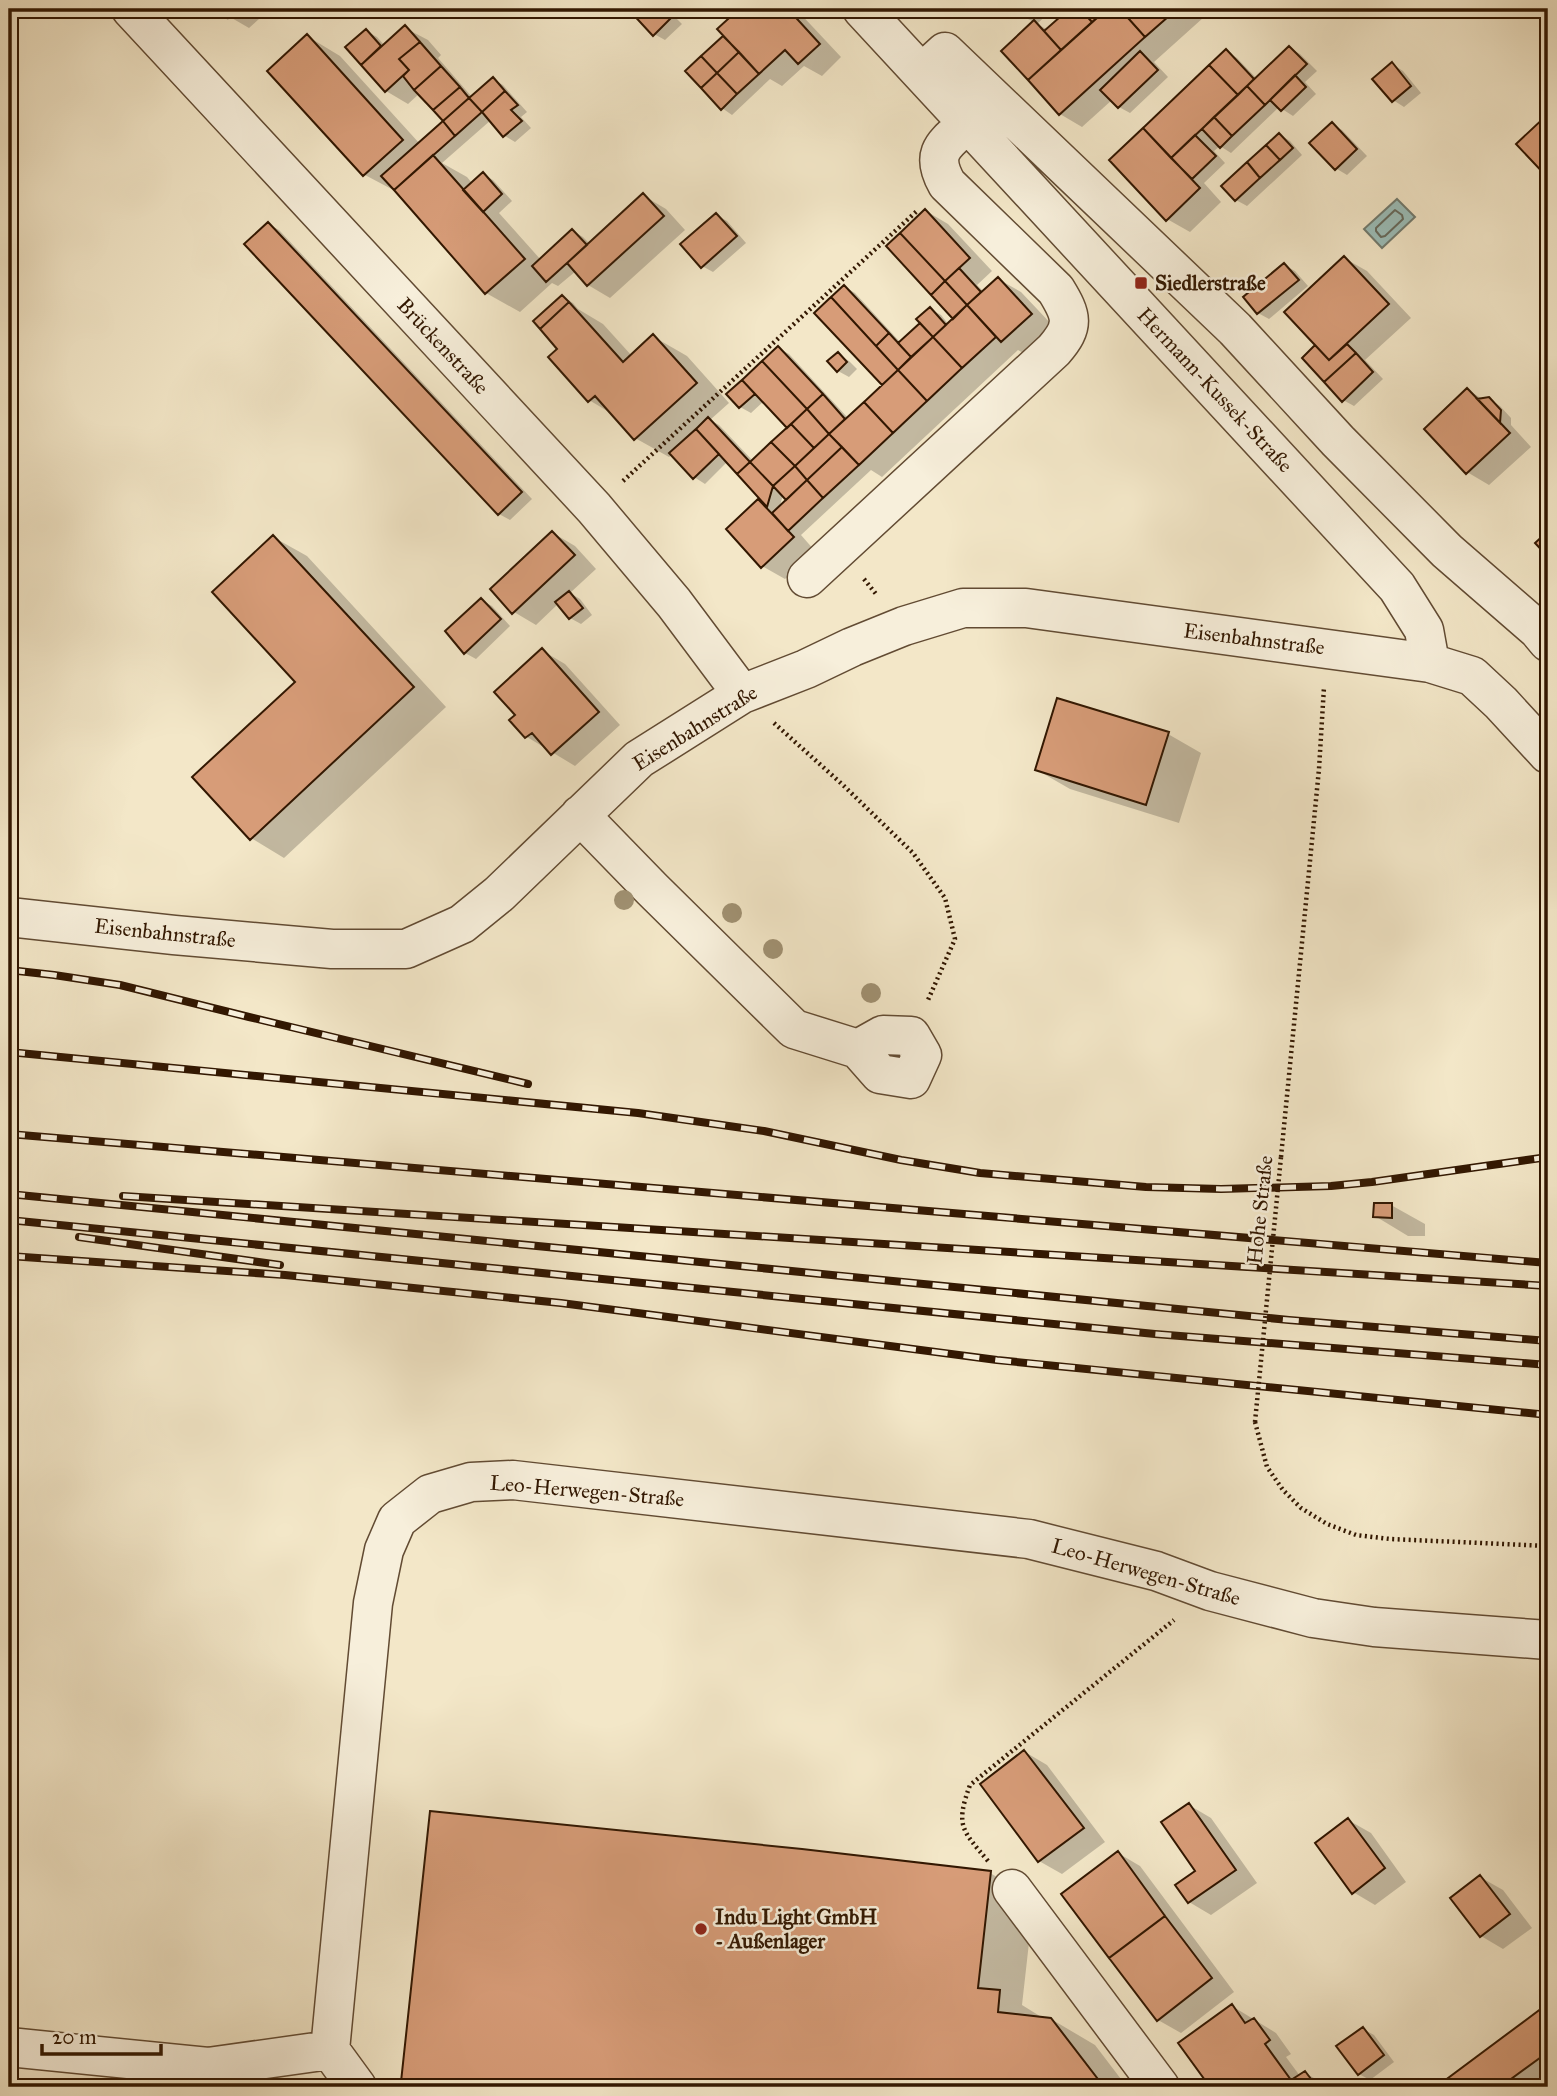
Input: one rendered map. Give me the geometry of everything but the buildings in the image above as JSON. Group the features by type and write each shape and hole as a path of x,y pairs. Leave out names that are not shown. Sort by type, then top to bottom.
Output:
{"street":[{"name":"Brückenstraße","path":"131,9 594,508 674,603 742,694"},
{"name":"Hermann-Kussek-Straße","path":"862,9 1397,587 1424,630 1430,663"},
{"path":"922,73 945,52 1235,328 1338,441 1438,542 1538,630 1548,642"},
{"path":"807,578 1054,350 1063,340 1070,325 1068,309 1056,290 947,184 939,169 944,145 967,124"},
{"path":"1190,362 1235,328"},
{"name":"Eisenbahnstraße","path":"9,916 174,935 332,949 406,949 462,924 499,894 639,759 742,694 904,626 963,608 1026,608 1430,663 1472,676 1548,754"},
{"path":"580,814 794,1029 858,1049 880,1074 912,1079 922,1055 911,1036"},
{"name":"Leo-Herwegen-Straße","path":"330,2050 373,1603 384,1550 397,1520 430,1494 471,1482 513,1480 969,1531 1029,1539 1091,1553 1156,1571 1210,1591 1313,1618 1374,1627 1548,1640"},
{"path":"1012,1889 1160,2087"},
{"path":"9,2047 208,2067 330,2050 357,2087"}],"path":[{"path":"594,508 947,184"},
{"path":"838,549 904,626"},
{"name":"Hohe Straße","path":"1326,648 1319,769 1255,1422 1266,1467 1301,1508 1326,1524 1356,1535 1548,1546"},
{"path":"742,694 843,785 913,853 945,898 955,939 911,1036"},
{"path":"1012,1889 964,1833 961,1808 970,1785 1210,1591"}],"water":[{"path":"1397,199 1415,217 1382,248 1364,229"}],"railway":[{"path":"9,970 120,985 528,1084"},
{"path":"9,1052 638,1113 764,1131 901,1160 980,1173 1146,1187 1221,1189 1331,1186 1548,1157"},
{"path":"9,1134 1548,1263"},
{"path":"9,1194 1289,1320 1548,1341"},
{"path":"123,1196 1548,1286"},
{"path":"9,1220 1155,1334 1548,1365"},
{"path":"79,1237 280,1265"},
{"path":"9,1256 285,1275 561,1303 997,1360 1548,1415"}],"place":[{"name":"Siedlerstraße","path":"1141,283"},
{"name":"Indu Light GmbH - Außenlager","path":"701,1929"}]}
